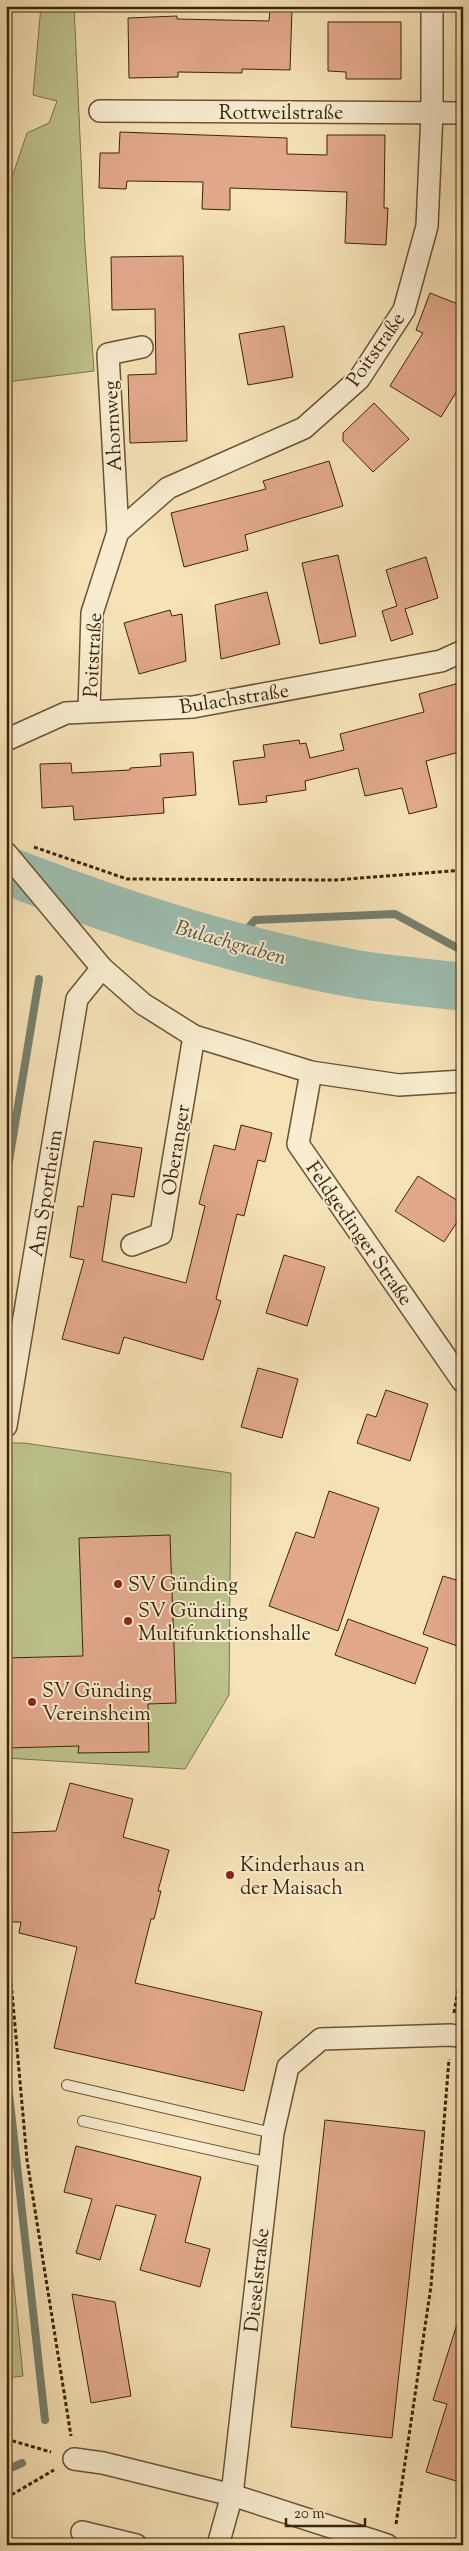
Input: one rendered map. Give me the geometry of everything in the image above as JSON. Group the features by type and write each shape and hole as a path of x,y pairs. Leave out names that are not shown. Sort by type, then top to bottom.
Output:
{"street":[{"name":"Poitstraße","path":"89,710 92,613 118,532 168,488 304,428 359,379 404,310 428,226 432,113 432,6"},
{"name":"Rottweilstraße","path":"100,111 463,112"},
{"name":"Ahornweg","path":"118,532 108,354 142,347"},
{"name":"Bulachstraße","path":"6,740 66,713 89,710 193,707 441,661 463,651"},
{"path":"14,852 72,932 102,968 143,1004 194,1036 311,1072 399,1086 463,1081"},
{"name":"Am Sportheim","path":"6,1426 77,999 102,968"},
{"name":"Oberanger","path":"132,1245 161,1234 194,1036"},
{"name":"Feldgedinger Straße","path":"311,1072 298,1144 463,1382"},
{"name":"Dieselstraße","path":"218,2545 232,2495 272,2132 288,2067 321,2039 457,2036"},
{"path":"74,2459 103,2463 392,2535"},
{"path":"82,2532 136,2545"}],"lane":[{"path":"67,2085 272,2132"},
{"path":"83,2121 270,2163"}],"path":[{"path":"14,852 128,879 336,880 463,870"},
{"path":"6,1925 27,2160 74,2459"},
{"path":"392,2535 432,2286 463,1960"},
{"path":"6,2439 74,2459"},
{"path":"6,2498 74,2459"}],"green space":[{"path":"41,6 74,6 85,246 94,371 6,382 6,195 27,133 49,123 57,101 33,95"},
{"name":"SV Günding","path":"6,1443 24,1443 231,1473 229,1695 185,1769 6,1758"},
{"path":"6,2205 23,2376 6,2378"}],"building":[{"path":"270,8 292,9 290,70 242,69 242,73 178,72 178,77 129,78 128,18 177,16 177,19 269,21"},
{"path":"328,22 401,22 401,79 346,79 346,72 328,71"},
{"path":"120,132 287,138 287,154 327,155 327,135 385,135 384,208 388,208 386,245 345,243 347,192 230,188 230,210 202,209 203,182 127,181 126,189 99,188 100,153 119,153"},
{"path":"183,256 187,441 130,443 128,375 156,374 155,309 112,310 111,257"},
{"path":"430,293 463,306 463,381 441,417 390,386 423,333 416,330"},
{"path":"284,326 293,377 248,385 239,334"},
{"path":"374,403 409,439 373,472 343,441 343,433"},
{"path":"329,461 343,506 245,535 248,550 184,567 171,513 266,489 263,481"},
{"path":"338,555 356,636 320,644 302,563"},
{"path":"426,557 438,598 405,609 413,634 391,641 382,611 397,606 386,570"},
{"path":"267,592 280,644 221,659 215,605"},
{"path":"170,610 172,616 182,614 186,661 139,674 124,623"},
{"path":"463,682 463,751 426,761 437,807 409,814 402,788 365,796 358,768 305,781 306,790 266,796 267,802 239,805 233,761 265,757 263,745 299,740 300,744 306,743 310,758 344,750 340,734 424,712 419,694"},
{"path":"193,752 196,795 163,798 164,813 74,820 73,806 42,808 40,764 71,763 72,773 130,770 130,768 161,766 160,754"},
{"path":"241,1125 272,1133 265,1162 258,1160 244,1216 237,1214 216,1299 221,1301 203,1360 124,1337 119,1354 62,1339 84,1260 70,1257 78,1206 83,1207 94,1141 142,1148 134,1197 112,1194 102,1261 186,1283 205,1206 199,1204 214,1145 235,1150"},
{"path":"418,1176 463,1204 463,1213 444,1242 395,1211"},
{"path":"284,1255 325,1267 307,1326 266,1313"},
{"path":"258,1368 298,1379 282,1438 241,1427"},
{"path":"386,1390 428,1404 410,1461 357,1443 367,1414 376,1417"},
{"path":"329,1491 379,1508 338,1631 269,1606 296,1532 314,1538"},
{"name":"SV Günding Multifunktionshalle","path":"170,1535 176,1703 148,1704 149,1752 78,1753 79,1746 6,1748 6,1658 83,1656 79,1538"},
{"path":"443,1576 463,1582 463,1648 423,1634"},
{"path":"348,1619 428,1648 415,1684 335,1655"},
{"path":"70,1783 133,1799 123,1837 169,1850 158,1891 161,1891 154,1919 151,1919 135,1983 262,2012 244,2091 54,2048 77,1947 19,1933 21,1922 10,1922 6,1833 56,1831"},
{"path":"325,2120 425,2131 392,2438 291,2427"},
{"path":"76,2146 201,2177 185,2242 210,2249 200,2287 140,2270 156,2215 116,2205 100,2260 76,2253 92,2199 64,2192"},
{"path":"72,2294 115,2302 131,2396 91,2403"},
{"path":"458,2321 463,2322 463,2483 426,2472 447,2404 433,2400"}],"waterway":[{"name":"Bulachgraben","path":"6,870 137,917 271,956 361,975 463,987"},
{"path":"233,946 255,920 395,914 463,951"},
{"path":"6,1179 39,979"},
{"path":"6,2066 45,2420"},
{"path":"6,2470 22,2463"}],"place":[{"name":"SV Günding","path":"118,1584"},
{"name":"SV Günding Multifunktionshalle","path":"128,1621"},
{"name":"SV Günding Vereinsheim","path":"32,1702"},
{"name":"Kinderhaus an der Maisach","path":"230,1875"}]}
